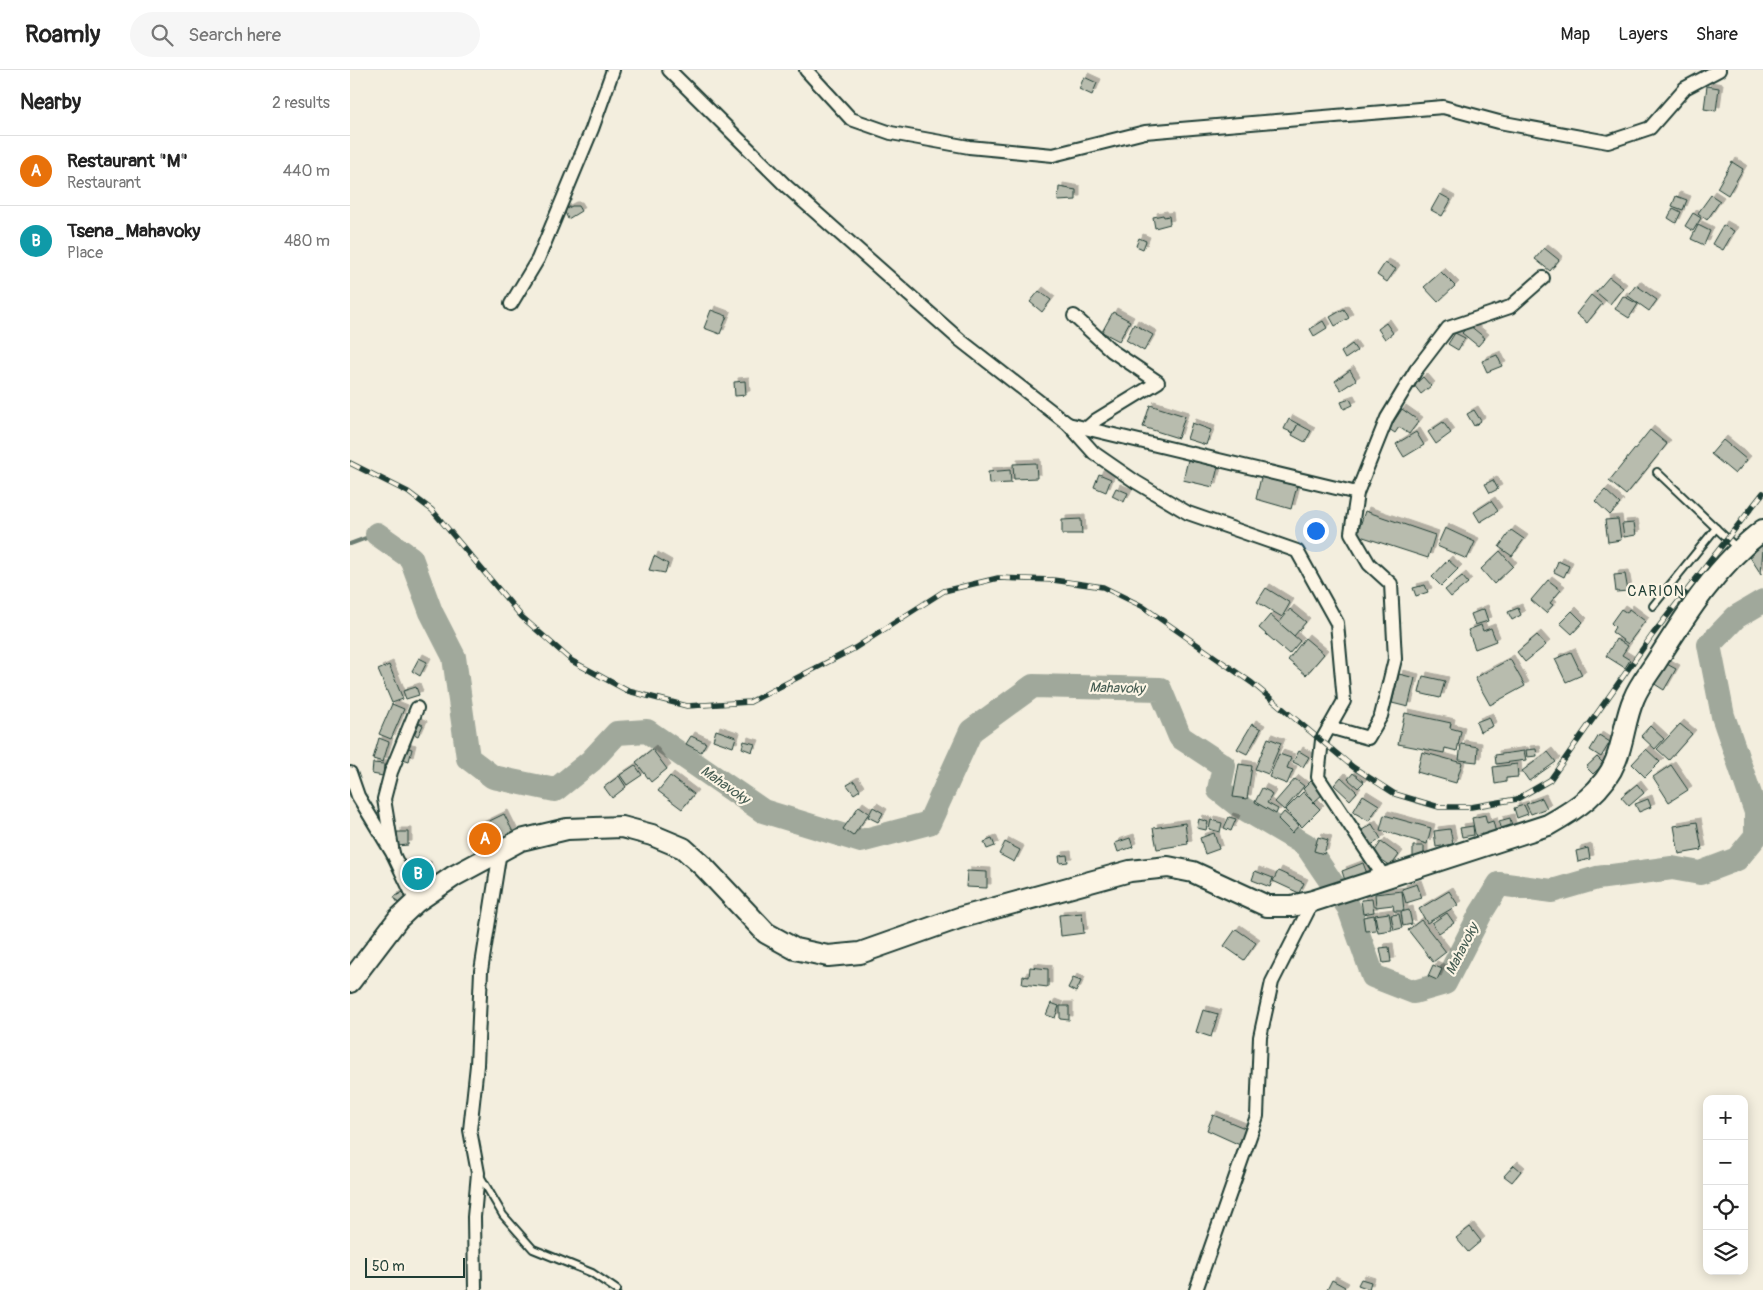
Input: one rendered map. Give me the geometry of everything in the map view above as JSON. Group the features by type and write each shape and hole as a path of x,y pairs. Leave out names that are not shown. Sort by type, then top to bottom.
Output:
{"main road":[{"path":"350,982 398,919 416,902 454,876 521,840 567,829 622,827 652,835 683,848 703,866 766,933 795,949 828,956 860,952 960,918 1130,871 1168,867 1193,872 1267,906 1292,906 1313,902 1384,877 1548,825 1580,807 1600,785 1615,762 1634,698 1706,588 1738,550 1763,530"}],"street":[{"path":"510,304 538,259 592,129 613,70"},
{"path":"669,70 785,185 953,334 1068,424 1094,453 1136,482 1188,513 1297,552 1337,623 1344,701 1322,740 1318,777 1384,877"},
{"path":"806,70 851,119 891,133 969,147 1053,155 1145,132 1443,107 1499,122 1608,142 1650,128 1685,88 1719,70"},
{"path":"1329,727 1368,738 1381,716 1395,659 1391,584 1369,564 1351,533 1357,493 1386,418 1416,370 1448,328 1510,308 1543,278"},
{"path":"1074,316 1112,351 1158,382 1096,420 1087,428"},
{"path":"1068,424 1357,493"},
{"path":"393,854 384,800 392,772 417,708"},
{"path":"350,773 358,796 393,854 416,902"},
{"path":"475,1290 474,1217 478,1173 470,1130 477,1065 481,971 500,851"},
{"path":"1196,1290 1257,1116 1260,1037 1272,982 1313,902"}],"lane":[{"path":"1657,472 1738,550"},
{"path":"1653,606 1716,528"},
{"path":"478,1173 503,1215 533,1249 592,1272 617,1290"}],"building":[{"path":"1084,77 1097,83 1092,95 1079,89"},
{"path":"1707,86 1719,88 1716,111 1704,109"},
{"path":"1732,162 1743,169 1728,195 1717,188"},
{"path":"1059,187 1076,190 1076,200 1058,201"},
{"path":"1440,194 1451,200 1442,216 1431,210"},
{"path":"1711,195 1720,201 1707,220 1698,213"},
{"path":"1676,196 1687,200 1683,210 1672,206"},
{"path":"572,206 578,206 581,211 568,219 564,210"},
{"path":"1673,208 1681,212 1676,223 1668,218"},
{"path":"1693,213 1701,218 1693,231 1685,226"},
{"path":"1163,215 1164,217 1169,216 1170,224 1155,228 1153,217"},
{"path":"1698,225 1710,231 1704,245 1691,239"},
{"path":"1723,225 1734,231 1723,250 1712,244"},
{"path":"1139,238 1146,241 1143,249 1136,246"},
{"path":"1544,248 1559,260 1550,271 1535,259"},
{"path":"1385,263 1396,269 1387,282 1377,275"},
{"path":"1441,272 1455,286 1438,302 1424,287"},
{"path":"1609,277 1623,288 1610,304 1596,292"},
{"path":"1636,285 1657,300 1649,311 1628,296"},
{"path":"1039,291 1051,300 1042,312 1030,302"},
{"path":"1591,295 1602,304 1587,323 1576,314"},
{"path":"1623,296 1638,304 1629,318 1615,309"},
{"path":"1344,309 1349,318 1335,326 1330,317"},
{"path":"711,310 727,316 720,334 704,328"},
{"path":"1113,312 1130,321 1119,341 1102,332"},
{"path":"1323,321 1327,328 1314,336 1310,329"},
{"path":"1386,323 1393,333 1385,339 1378,329"},
{"path":"1134,324 1153,335 1144,351 1126,340"},
{"path":"1469,325 1485,338 1478,346 1462,333"},
{"path":"1455,333 1465,338 1458,350 1448,344"},
{"path":"1352,344 1357,351 1345,359 1341,352"},
{"path":"1497,355 1502,366 1487,372 1482,361"},
{"path":"1350,370 1356,380 1341,390 1335,381"},
{"path":"1423,377 1431,386 1421,394 1414,385"},
{"path":"745,381 746,395 735,396 734,382"},
{"path":"1350,399 1353,405 1344,409 1341,402"},
{"path":"1150,405 1185,416 1178,438 1143,427"},
{"path":"1402,409 1419,421 1409,434 1399,427 1395,433 1389,429"},
{"path":"1474,410 1481,421 1474,426 1467,414"},
{"path":"1289,419 1298,424 1293,433 1284,429"},
{"path":"1443,422 1451,433 1436,444 1428,432"},
{"path":"1192,423 1211,430 1206,445 1187,439"},
{"path":"1298,424 1311,431 1305,442 1292,435"},
{"path":"1650,430 1667,444 1626,495 1609,481"},
{"path":"1416,432 1424,445 1404,457 1396,444"},
{"path":"1723,440 1747,460 1735,474 1711,454"},
{"path":"1188,460 1218,467 1213,487 1183,480"},
{"path":"1036,463 1037,478 1014,479 1013,464"},
{"path":"1010,470 1011,483 989,484 988,472"},
{"path":"1099,474 1111,479 1106,492 1094,487"},
{"path":"1261,477 1297,486 1291,509 1256,499"},
{"path":"1493,480 1498,489 1490,493 1485,484"},
{"path":"1116,488 1128,493 1124,502 1112,496"},
{"path":"1605,490 1620,504 1610,515 1595,501"},
{"path":"1491,501 1498,511 1480,522 1474,512"},
{"path":"1365,511 1435,535 1428,558 1357,535"},
{"path":"1081,519 1082,534 1062,534 1062,520"},
{"path":"1618,519 1621,540 1608,542 1605,520"},
{"path":"1634,523 1636,535 1624,537 1622,524"},
{"path":"1445,528 1475,542 1467,559 1437,546"},
{"path":"1511,530 1524,539 1512,556 1499,547"},
{"path":"1761,545 1763,548 1761,574 1748,554"},
{"path":"1500,551 1513,566 1494,584 1481,569"},
{"path":"654,556 668,564 665,573 649,570"},
{"path":"1448,560 1458,569 1441,586 1432,577"},
{"path":"1558,561 1569,566 1564,577 1554,572"},
{"path":"1625,574 1628,591 1616,592 1614,575"},
{"path":"1462,576 1468,583 1451,597 1445,590"},
{"path":"1548,580 1561,590 1550,603 1553,605 1546,613 1531,600"},
{"path":"1425,585 1428,592 1416,596 1413,588"},
{"path":"1266,588 1290,603 1282,617 1257,602"},
{"path":"1518,608 1521,615 1512,620 1508,612"},
{"path":"1290,609 1306,622 1294,636 1279,623"},
{"path":"1484,609 1488,621 1475,625 1471,614"},
{"path":"1621,609 1627,613 1629,609 1645,621 1628,644 1612,632 1615,627 1611,623"},
{"path":"1572,611 1583,622 1572,634 1560,623"},
{"path":"1270,615 1300,641 1289,654 1259,628"},
{"path":"1481,625 1483,631 1491,628 1496,641 1475,649 1468,630"},
{"path":"1537,635 1546,645 1525,662 1517,652"},
{"path":"1305,638 1324,654 1306,675 1288,660"},
{"path":"1616,639 1628,646 1622,655 1630,660 1625,668 1606,656"},
{"path":"1571,652 1582,675 1566,682 1555,659"},
{"path":"419,658 427,662 420,676 412,671"},
{"path":"1510,659 1525,686 1490,705 1475,678"},
{"path":"1665,663 1676,669 1664,690 1653,683"},
{"path":"389,665 403,699 392,703 378,670"},
{"path":"1399,674 1415,678 1408,707 1392,703"},
{"path":"1423,676 1445,681 1440,698 1419,693"},
{"path":"416,687 419,695 406,699 403,691"},
{"path":"392,704 404,709 391,739 379,734"},
{"path":"1405,713 1451,723 1450,728 1461,731 1457,751 1445,748 1444,753 1398,744"},
{"path":"1489,717 1493,726 1480,732 1476,722"},
{"path":"417,722 423,725 418,736 412,733"},
{"path":"1252,724 1261,729 1247,754 1237,749"},
{"path":"1680,724 1692,734 1669,760 1657,749"},
{"path":"1650,726 1664,739 1655,749 1641,736"},
{"path":"716,730 736,737 733,747 713,740"},
{"path":"1599,735 1610,742 1601,757 1590,750"},
{"path":"691,736 706,743 701,752 686,744"},
{"path":"379,738 389,742 383,762 373,759"},
{"path":"1268,738 1281,743 1268,774 1255,769"},
{"path":"744,741 755,744 752,752 742,748"},
{"path":"1461,744 1478,747 1477,762 1459,760"},
{"path":"404,747 412,749 409,761 400,758"},
{"path":"652,749 667,769 651,782 636,762"},
{"path":"1536,749 1537,756 1527,757 1526,750"},
{"path":"1646,749 1660,762 1645,777 1632,764"},
{"path":"1299,751 1309,757 1303,767 1293,762"},
{"path":"1524,751 1526,760 1496,764 1495,755"},
{"path":"1422,752 1462,763 1456,783 1417,772"},
{"path":"1548,752 1556,762 1529,781 1522,771"},
{"path":"1279,754 1291,758 1287,768 1293,770 1287,784 1269,777"},
{"path":"1597,757 1604,764 1593,774 1586,767"},
{"path":"373,763 384,764 383,776 372,774"},
{"path":"1239,764 1252,766 1247,799 1233,797"},
{"path":"1517,764 1518,777 1506,778 1506,782 1495,784 1493,767"},
{"path":"635,765 642,775 627,785 620,775"},
{"path":"1671,765 1688,790 1669,802 1653,777"},
{"path":"1353,773 1364,782 1358,788 1348,779"},
{"path":"619,776 626,787 612,798 604,787"},
{"path":"670,776 694,794 682,809 658,791"},
{"path":"1341,777 1357,792 1350,800 1334,785"},
{"path":"1295,779 1304,786 1284,810 1275,802"},
{"path":"854,781 860,790 854,794 847,785"},
{"path":"1311,781 1323,794 1314,802 1303,789"},
{"path":"1637,784 1644,793 1629,806 1621,797"},
{"path":"1262,788 1272,795 1267,803 1278,809 1276,814 1255,802"},
{"path":"1303,792 1320,809 1302,827 1285,810"},
{"path":"1363,795 1379,805 1369,821 1353,812"},
{"path":"1542,798 1547,808 1531,814 1526,804"},
{"path":"1648,799 1651,807 1639,812 1635,804"},
{"path":"1524,805 1528,814 1517,818 1514,808"},
{"path":"859,806 869,813 853,836 843,829"},
{"path":"873,807 883,813 878,822 868,817"},
{"path":"1284,812 1299,825 1292,833 1278,819"},
{"path":"504,814 513,832 478,849 469,831"},
{"path":"1384,815 1431,828 1427,844 1380,830"},
{"path":"1485,815 1487,823 1493,821 1496,833 1476,838 1472,818"},
{"path":"1229,817 1236,819 1231,831 1224,828"},
{"path":"1510,818 1512,827 1502,830 1499,821"},
{"path":"1199,819 1208,822 1206,830 1197,828"},
{"path":"1211,820 1222,823 1220,832 1209,829"},
{"path":"1697,822 1702,850 1679,854 1674,826"},
{"path":"1185,823 1188,844 1157,849 1153,828"},
{"path":"1372,824 1381,839 1371,845 1362,830"},
{"path":"1473,826 1474,835 1462,837 1460,828"},
{"path":"1450,829 1453,844 1436,847 1434,831"},
{"path":"397,832 408,832 408,845 397,846"},
{"path":"1214,833 1219,849 1205,854 1200,838"},
{"path":"1318,837 1328,840 1324,854 1314,851"},
{"path":"1130,838 1133,847 1118,852 1115,843"},
{"path":"992,839 995,846 987,849 984,842"},
{"path":"1005,842 1020,850 1014,862 999,854"},
{"path":"1381,842 1399,855 1391,866 1373,854"},
{"path":"1413,846 1424,846 1424,857 1413,858"},
{"path":"1588,848 1590,859 1578,862 1576,851"},
{"path":"1067,855 1068,862 1060,863 1059,856"},
{"path":"1363,863 1368,876 1346,884 1342,871"},
{"path":"427,865 430,878 415,881 416,884 410,886 406,871"},
{"path":"967,871 987,872 987,888 966,887"},
{"path":"1255,871 1273,878 1270,887 1252,880"},
{"path":"1278,871 1304,883 1299,893 1273,881"},
{"path":"1417,884 1422,898 1406,903 1402,889"},
{"path":"1402,891 1404,911 1394,911 1393,905 1376,907 1375,894"},
{"path":"1449,891 1458,905 1427,923 1419,909"},
{"path":"403,892 406,898 398,903 394,897"},
{"path":"1372,899 1374,912 1363,914 1361,900"},
{"path":"1409,910 1412,924 1403,926 1401,912"},
{"path":"1082,913 1084,933 1061,936 1059,915"},
{"path":"1389,913 1392,930 1378,932 1375,915"},
{"path":"1447,913 1454,923 1439,933 1432,923"},
{"path":"1399,914 1402,928 1394,930 1391,915"},
{"path":"1374,915 1376,930 1365,931 1363,917"},
{"path":"1421,920 1446,952 1433,962 1408,930"},
{"path":"1236,929 1256,943 1244,960 1224,946"},
{"path":"1389,947 1391,962 1383,963 1380,948"},
{"path":"1433,965 1442,969 1437,980 1428,976"},
{"path":"1030,967 1048,969 1048,987 1022,984 1023,976 1029,977"},
{"path":"1073,978 1081,981 1076,992 1068,988"},
{"path":"1051,1003 1059,1006 1055,1018 1046,1015"},
{"path":"1060,1006 1069,1006 1069,1020 1060,1019"},
{"path":"1203,1010 1218,1014 1211,1037 1196,1032"},
{"path":"1213,1115 1247,1129 1240,1145 1207,1130"},
{"path":"1514,1165 1521,1171 1512,1182 1504,1176"},
{"path":"1470,1227 1481,1241 1468,1252 1456,1238"},
{"path":"1361,1279 1371,1282 1369,1289 1358,1285"},
{"path":"1332,1280 1345,1287 1343,1290 1327,1290"}],"waterway":[{"path":"350,544 377,534"},
{"name":"Mahavoky","path":"377,534 411,558 431,612 454,657 468,758 493,777 555,790 591,761 617,733 647,731 763,811 861,841 929,823 971,731 1033,686 1160,689 1180,737 1224,766 1219,790 1238,805 1306,845 1349,908 1373,976 1414,992 1445,983 1481,913 1499,884 1552,891 1597,878 1672,868 1700,873 1737,859 1756,836 1756,812 1723,716 1709,645 1736,617 1763,601"}],"railway":[{"path":"350,463 408,492 432,510 522,617 572,661 628,691 687,706 750,702 855,648 944,591 998,578 1053,580 1103,587 1142,606 1252,683 1353,767 1395,794 1439,807 1471,807 1517,799 1550,780 1653,634 1763,493"}],"place":[{"name":"Restaurant \"M\"","path":"485,839"},
{"name":"Tsena_Mahavoky","path":"418,874"}],"district":[{"name":"CARION","path":"1656,591"}]}
